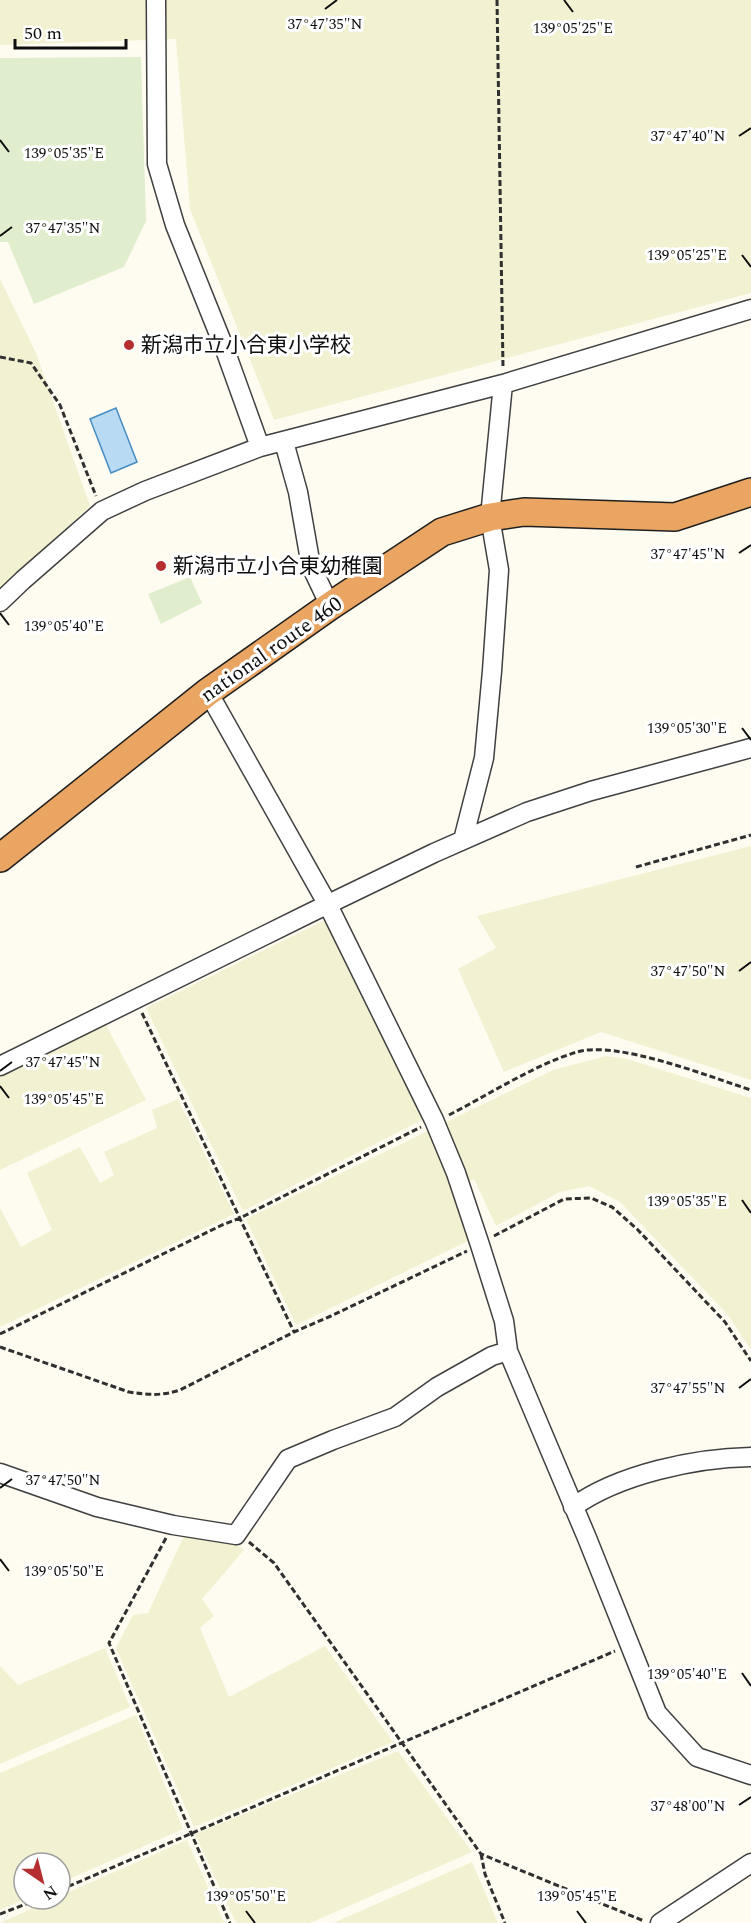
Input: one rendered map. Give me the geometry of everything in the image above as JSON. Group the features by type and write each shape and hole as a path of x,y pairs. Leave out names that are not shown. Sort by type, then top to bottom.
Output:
{"highway":[{"name":"national route 460","path":"0,858 208,692 330,606 442,532 490,517 524,512 675,517 751,492"}],"street":[{"path":"156,0 157,164 175,225 224,347 260,447"},
{"path":"0,602 22,580 102,512 145,491 260,447 503,384 751,309"},
{"path":"463,840 484,758 492,671 499,570 490,517 503,384"},
{"path":"284,442 298,492 311,566 330,606"},
{"path":"208,692 327,905 434,1120 456,1173 480,1245 504,1321 508,1351 657,1713 697,1757 751,1775"},
{"path":"0,1066 327,905 527,812 580,794 751,748"},
{"path":"0,1473 97,1508 173,1525 236,1535 288,1459 395,1417 437,1387 492,1356 508,1351"},
{"path":"573,1507 599,1490 622,1481 723,1457 751,1457"},
{"path":"660,1923 751,1863"}],"path":[{"path":"497,0 503,384"},
{"path":"0,357 30,363 60,405 102,512"},
{"path":"636,867 751,835"},
{"path":"137,1000 294,1332"},
{"path":"0,1334 240,1218 547,1064 579,1051 614,1050 659,1061 751,1090"},
{"path":"0,1347 129,1392 149,1396 162,1395 180,1390 294,1332 480,1245 564,1199 591,1198 612,1207 636,1229 725,1322 751,1361"},
{"path":"173,1525 147,1577 109,1643 230,1923"},
{"path":"236,1535 274,1563 481,1854 485,1874 505,1923"},
{"path":"72,1885 629,1644"},
{"path":"481,1854 649,1923"}],"green space":[{"path":"0,0 751,0 751,293 274,420 190,209 176,39 0,45"},
{"path":"141,57 146,221 124,267 34,304 8,242 0,242 0,58"},
{"path":"0,279 36,353 90,506 0,592"},
{"path":"190,577 202,603 161,624 148,594"},
{"path":"751,846 751,1080 601,1032 504,1072 458,969 496,948 477,916"},
{"path":"325,920 424,1119 243,1211 146,1008"},
{"path":"106,1025 146,1100 0,1170 0,1074 27,1065"},
{"path":"606,1056 627,1059 751,1098 751,1350 728,1315 620,1202 589,1186 560,1192 496,1226 474,1179 468,1182 442,1124 553,1070"},
{"path":"178,1099 234,1214 0,1327 0,1208 21,1247 52,1230 27,1173 80,1147 100,1183 114,1175 104,1152 157,1128 152,1110"},
{"path":"428,1131 455,1192 470,1240 296,1325 246,1219"},
{"path":"185,1534 229,1540 244,1550 202,1599 214,1616 200,1628 229,1697 325,1646 393,1742 194,1827 116,1648 133,1615 148,1613"},
{"path":"105,1648 130,1707 0,1764 0,1666 18,1685"},
{"path":"136,1715 183,1829 72,1878 72,1851 12,1851 12,1904 0,1910 0,1773"},
{"path":"398,1751 472,1852 310,1923 236,1923 195,1834"},
{"path":"187,1840 224,1923 0,1923 26,1911 72,1911 72,1891"},
{"path":"472,1862 498,1923 333,1923"}],"water":[{"path":"116,408 137,462 111,473 90,419"}],"place":[{"name":"新潟市立小合東小学校","path":"129,345"},
{"name":"新潟市立小合東幼稚園","path":"161,566"}]}
